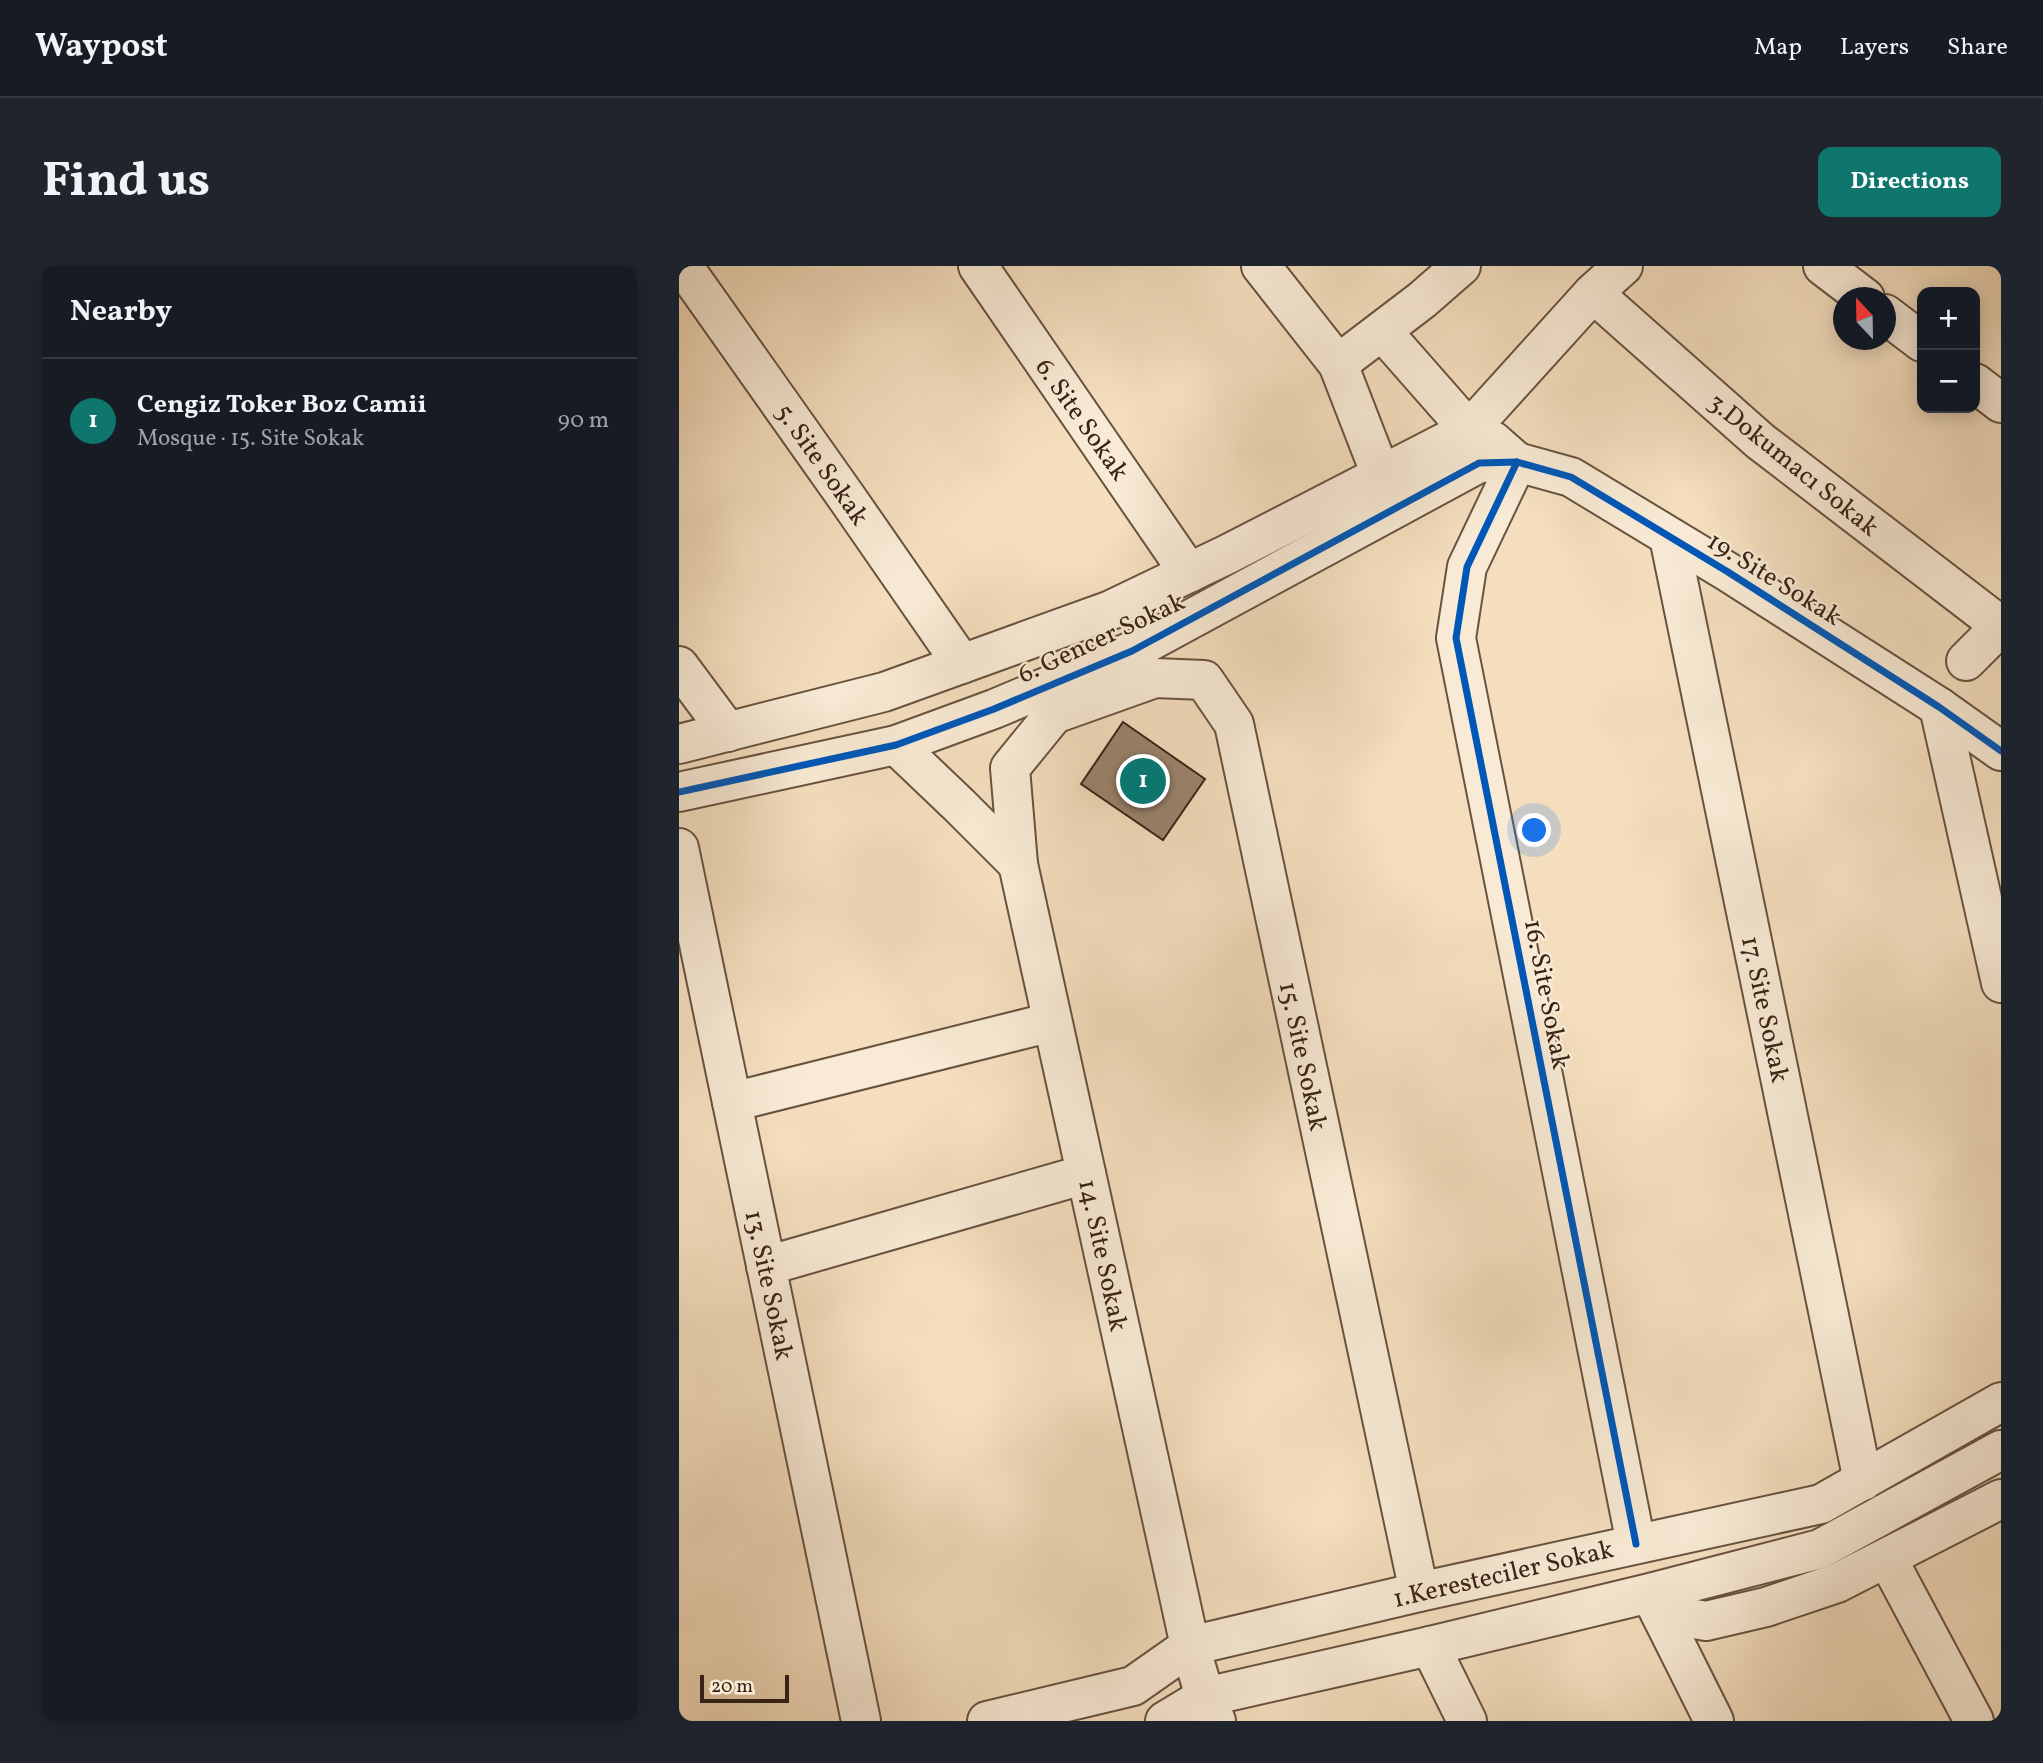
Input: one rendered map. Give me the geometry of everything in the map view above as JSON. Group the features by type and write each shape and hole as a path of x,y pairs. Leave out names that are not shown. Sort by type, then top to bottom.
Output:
{"street":[{"name":"5. Site Sokak","path":"683,266 962,664"},
{"name":"6. Site Sokak","path":"978,266 1189,573"},
{"path":"1261,266 1338,364 1381,475"},
{"path":"1338,364 1423,300 1461,266"},
{"path":"1469,430 1593,293 1623,266"},
{"path":"1823,266 1851,287"},
{"name":"3.Dokumacı Sokak","path":"1593,293 1760,440 2001,626"},
{"path":"1896,322 1917,338"},
{"path":"1382,331 1469,430 1493,441 1517,462"},
{"path":"1980,387 2001,404"},
{"name":"6. Gencer Sokak","path":"679,744 884,692 1111,610 1469,430"},
{"name":"6. Gencer Sokak","path":"679,792 896,745 1039,705 1132,651 1479,463 1517,462"},
{"name":"19. Site Sokak","path":"1517,462 1571,477 1728,572 1939,707 2001,751"},
{"name":"16. Site Sokak","path":"1517,462 1467,567 1457,638 1636,1544"},
{"name":"17. Site Sokak","path":"1669,537 1863,1481"},
{"path":"1966,661 2001,626"},
{"path":"679,666 728,732"},
{"name":"15. Site Sokak","path":"1039,705 1155,678 1204,680 1234,724 1419,1592"},
{"name":"14. Site Sokak","path":"1039,705 1010,768 1018,864 1190,1646 1211,1709"},
{"path":"1939,707 2001,983"},
{"path":"896,745 1018,864"},
{"name":"13. Site Sokak","path":"679,848 861,1721"},
{"path":"732,1102 1052,1022"},
{"path":"766,1266 1086,1174"},
{"name":"1.Keresteciler Sokak","path":"1190,1646 1419,1592 1821,1504 2001,1402"},
{"name":"1.Keresteciler Sokak","path":"1165,1721 1430,1646 1655,1603 1820,1549 2001,1450"},
{"path":"1655,1603 1706,1621 1766,1607 1837,1583 2001,1499"},
{"path":"1887,1558 1974,1721"},
{"path":"1655,1603 1714,1721"},
{"path":"987,1721 1133,1686 1190,1646"},
{"path":"1430,1646 1467,1721"}],"building":[{"path":"1123,722 1205,779 1163,840 1081,784"}],"cycle path":[{"path":"1517,462 1467,567 1456,638 1636,1544"},
{"path":"679,792 896,745 994,709 1132,651 1479,463 1517,462 1571,477 1728,572 1939,707 2001,751"}],"place":[{"name":"Cengiz Toker Boz Camii","path":"1143,781"}]}
